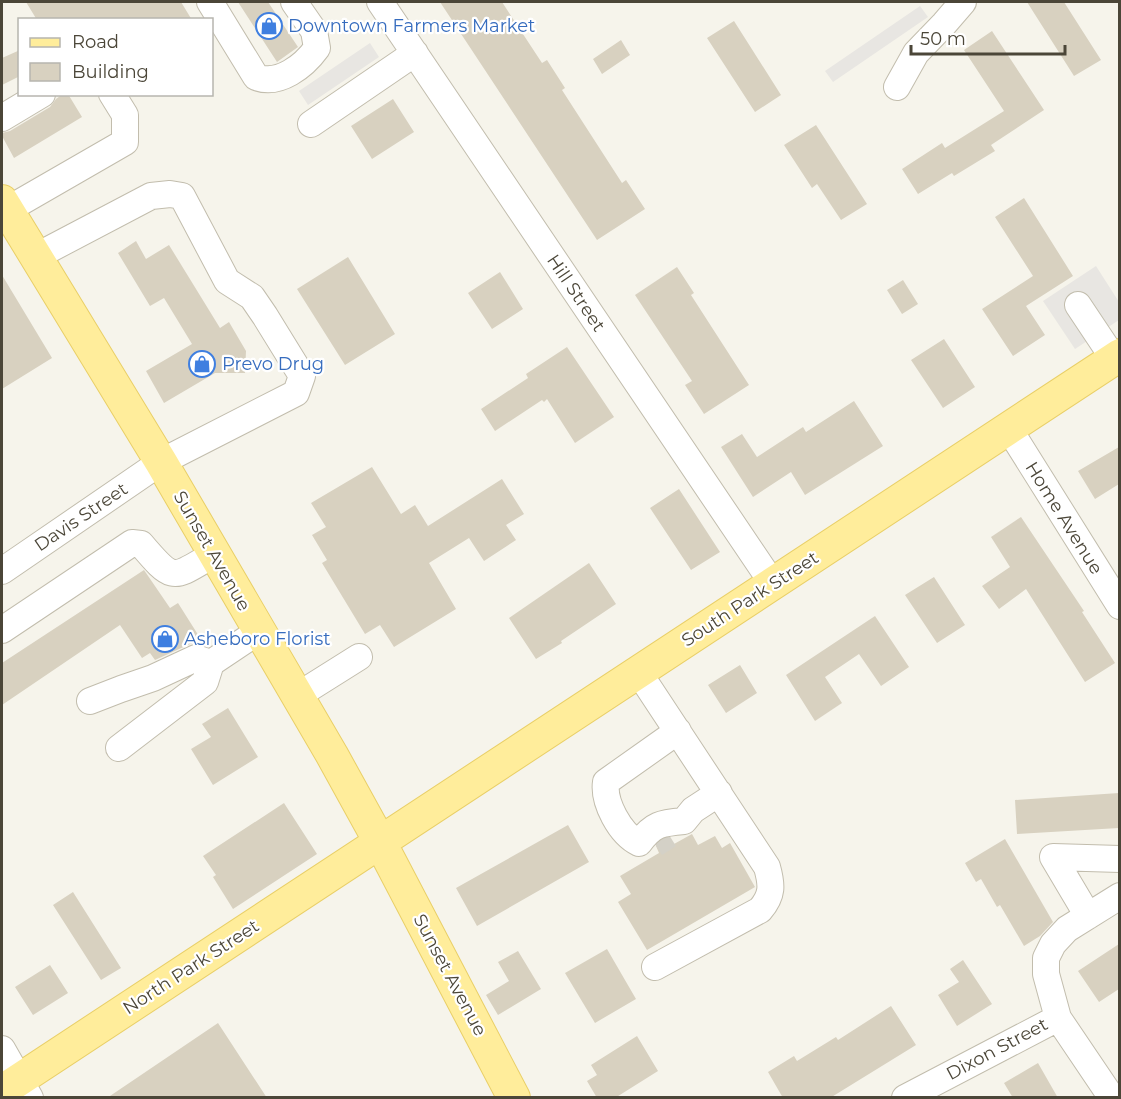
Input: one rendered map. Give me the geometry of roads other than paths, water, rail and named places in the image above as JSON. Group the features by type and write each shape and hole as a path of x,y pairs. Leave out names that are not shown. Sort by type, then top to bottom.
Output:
{"main road":[{"name":"Sunset Avenue","path":"4,206 160,462 297,696 380,842 514,1098"},
{"name":"South Park Street","path":"380,842 1117,357"},
{"name":"North Park Street","path":"17,1089 380,842"}],"street":[{"path":"210,2 256,77 264,80 275,79 293,70 309,60 317,48 314,31 294,2"},
{"name":"Hill Street","path":"380,2 773,584"},
{"path":"897,87 916,53 963,2"},
{"path":"312,124 415,53"},
{"path":"2,118 39,96"},
{"path":"4,206 125,142 125,115 113,96"},
{"name":"Davis Street","path":"2,571 160,462 296,393 302,376 252,297 227,281 182,196 170,194 151,196 35,256"},
{"path":"1078,305 1117,357"},
{"name":"Home Avenue","path":"1008,429 1119,606"},
{"path":"2,630 132,543 141,544 166,572 180,574 214,554"},
{"path":"118,748 205,682 211,663 259,631"},
{"path":"297,696 359,657"},
{"path":"90,701 153,678 196,658 211,663"},
{"path":"639,673 767,867 771,891 767,902 753,916 655,967"},
{"path":"678,731 606,782 605,789 619,827 630,839 662,836 693,810 719,793"},
{"path":"1088,916 1053,857 1119,859"},
{"path":"1112,1098 1058,1018 1046,974 1046,958 1053,944 1067,929 1119,896"},
{"name":"Dixon Street","path":"905,1098 1058,1018"},
{"path":"2,1049 17,1089"}],"tunnel":[{"path":"655,844 669,835"}],"place":[{"name":"Downtown Farmers Market","path":"269,26"},
{"name":"Prevo Drug","path":"202,364"},
{"name":"Asheboro Florist","path":"165,639"}]}
